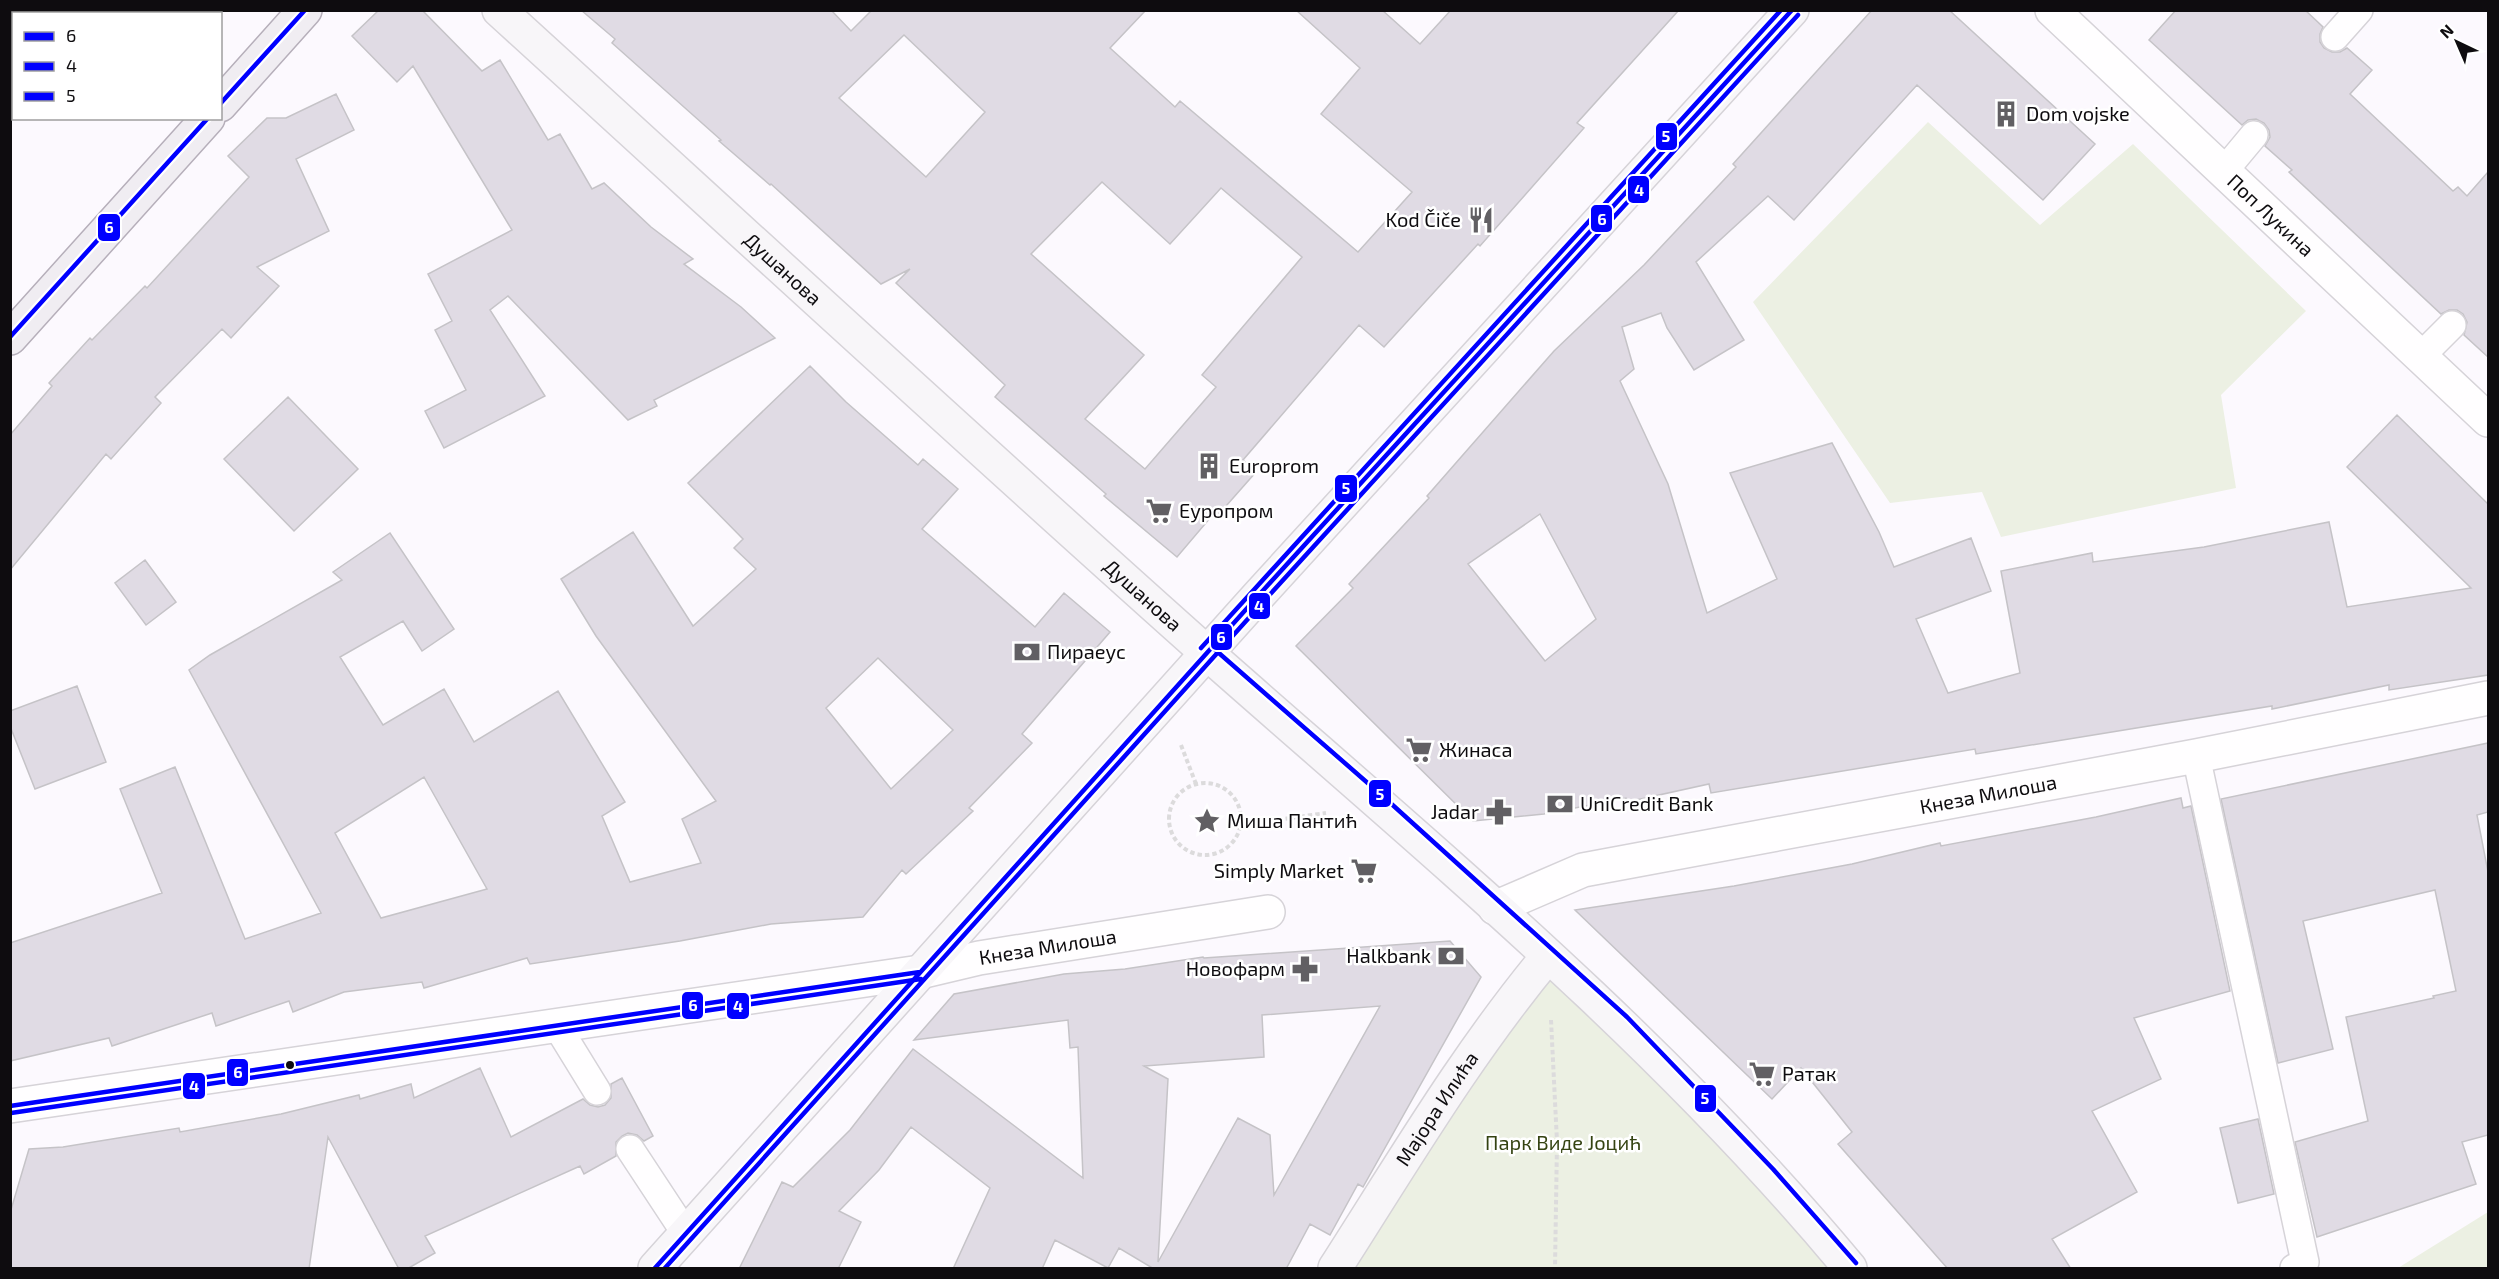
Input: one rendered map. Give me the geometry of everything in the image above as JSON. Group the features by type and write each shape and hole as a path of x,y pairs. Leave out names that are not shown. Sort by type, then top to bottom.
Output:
{"main road":[{"path":"222,103 305,10"},
{"path":"10,338 206,120"}],"street":[{"name":"Душанова","path":"499,10 1207,653 1381,805 1622,1023 1760,1166 1850,1269"},
{"path":"655,1269 1207,653 1792,10"},
{"name":"Поп Лукина","path":"2052,10 2488,420"},
{"name":"Кнеза Милоша","path":"1494,908 1583,870 2196,756 2488,698"},
{"name":"Кнеза Милоша","path":"10,1106 920,972 979,958 1268,912"},
{"name":"Мајора Илића","path":"1335,1269 1465,1065 1509,1003 1548,956"}],"lane":[{"path":"2335,37 2359,10"},
{"path":"2224,171 2254,135"},
{"path":"2421,356 2452,325"},
{"path":"2196,756 2305,1262 2294,1269"},
{"path":"557,1026 597,1091"},
{"path":"630,1149 686,1234"}],"path":[{"path":"1208,783 1224,789 1237,802 1241,813 1240,825 1237,836 1229,846 1207,855 1196,854 1181,846 1171,831 1168,819 1176,797 1185,789 1196,784 1208,783"},
{"path":"1240,825 1381,805"},
{"path":"1548,956 1557,1142 1554,1269"}],"green space":[{"path":"1928,122 2040,225 2133,144 2306,311 2221,395 2236,488 2001,537 1982,492 1890,503 1753,302"},
{"name":"Парк Виде Јоцић","path":"1548,956 1850,1268 1336,1268"},
{"path":"2488,1212 2488,1268 2398,1268"}],"building":[{"path":"379,10 422,10 482,71 500,60 548,140 560,134 592,189 604,183 651,227 693,259 684,264 741,307 775,338 654,400 657,406 628,420 508,296 490,310 545,396 444,448 425,411 466,390 435,330 452,321 428,274 512,230 413,66 397,82 352,36"},
{"path":"581,10 831,10 851,31 872,10 1146,10 1110,48 1175,107 1180,101 1358,252 1412,192 1321,114 1360,68 1296,10 1382,10 1420,44 1451,10 1679,10 1577,123 1584,128 1480,246 1478,244 1384,347 1359,325 1243,460 1256,472 1219,514 1216,511 1177,557 1104,496 1106,494 995,397 1005,385 896,283 910,269 881,284 612,43 615,39","holes":["904,35 985,112 926,177 839,98","1102,182 1170,244 1221,188 1302,257 1202,375 1216,387 1145,469 1085,419 1144,355 1031,254"]},
{"path":"1872,10 1949,10 2095,144 2043,200 1917,85 1794,220 1768,196 1696,262 1744,340 1694,370 1667,328 1661,313 1622,327 1634,369 1620,381 1668,484 1707,613 1777,579 1730,473 1832,443 1879,532 1894,567 1971,538 1991,591 1916,619 1948,693 2020,673 2001,571 2092,553 2093,562 2204,547 2329,522 2347,607 2471,588 2347,467 2397,415 2488,504 2488,675 2389,690 2389,685 2272,709 2272,706 1976,754 1975,749 1711,793 1709,784 1627,802 1626,798 1544,814 1473,821 1296,646 1353,588 1349,584 1429,498 1427,496 1554,351 1644,265 1736,167 1733,164","holes":["1540,514 1596,619 1545,661 1468,564"]},
{"path":"2176,10 2305,10 2323,27 2320,42 2324,48 2332,52 2340,52 2347,48 2372,70 2350,94 2453,191 2458,187 2467,196 2488,172 2488,357 2464,335 2467,322 2463,314 2457,310 2449,310 2441,314 2289,172 2292,170 2265,146 2270,137 2269,130 2264,123 2256,119 2248,120 2242,125 2149,40"},
{"path":"336,94 354,130 296,159 329,231 257,267 279,286 231,338 222,329 155,397 161,403 111,459 106,454 10,570 10,435 52,386 49,383 90,338 92,340 145,286 147,288 249,177 228,156 267,118 286,118"},
{"path":"810,366 846,402 918,465 923,459 958,489 922,529 1035,627 1064,593 1110,632 1022,734 1032,743 969,808 973,811 906,874 902,870 863,917 771,924 680,941 530,964 527,958 424,988 422,982 344,992 293,1012 289,1001 216,1026 212,1013 112,1046 109,1038 10,1061 10,943 162,893 120,789 175,767 245,939 321,913 189,670 210,655 342,580 333,572 390,533 454,629 422,651 403,621 340,657 383,725 444,689 474,742 558,691 625,802 602,816 630,882 701,863 682,819 716,801 596,636 561,579 633,532 693,626 756,569 734,548 743,539 688,483","holes":["878,658 953,730 891,789 826,708","424,777 487,889 381,918 335,833"]},
{"path":"288,397 358,469 294,531 224,459"},
{"path":"145,560 176,602 146,625 115,583"},
{"path":"77,686 106,762 35,789 10,726 10,711"},
{"path":"2488,743 2488,812 2477,815 2488,872 2488,1135 2462,1142 2476,1184 2317,1237 2295,1142 2368,1121 2346,1017 2456,991 2435,890 2303,921 2333,1049 2278,1063 2221,799"},
{"path":"2181,798 2183,808 2191,806 2230,991 2134,1018 2161,1079 2092,1111 2137,1192 2052,1239 2071,1269 1948,1269 1838,1144 1852,1132 1801,1068 1772,1099 1575,910 1734,886 1852,864 1940,843 1941,846 2096,817"},
{"path":"1450,941 1481,977 1363,1187 1358,1184 1330,1235 1310,1224 1286,1269 1154,1269 1119,1248 1108,1268 1055,1240 1042,1269 953,1269 990,1188 911,1127 879,1170 839,1211 861,1222 838,1269 739,1269 782,1182 793,1187 850,1130 913,1049 1083,1178 1078,1047 1070,1048 1068,1020 914,1040 954,994 1064,974 1125,969 1204,958","holes":["1380,1006 1274,1195 1270,1135 1238,1118 1158,1262 1168,1079 1144,1066 1264,1057 1262,1015"]},
{"path":"480,1068 511,1137 583,1099 590,1105 598,1107 605,1105 611,1098 611,1084 622,1078 653,1136 644,1141 637,1135 628,1133 616,1142 616,1156 584,1174 580,1166 425,1236 435,1253 407,1269 399,1269 328,1137 309,1269 10,1269 10,1213 29,1149 63,1147 179,1128 180,1132 281,1114 359,1095 360,1099 411,1084 414,1098"},
{"path":"2258,1119 2274,1194 2238,1203 2220,1128"}],"transit line":[{"name":"6","path":"222,102 305,10"},
{"name":"5","path":"1201,648 1781,10"},
{"name":"6","path":"655,1268 1258,596 1792,10"},
{"name":"4","path":"665,1268 1264,601 1798,15"},
{"name":"6","path":"10,337 206,120"},
{"name":"5","path":"1212,647 1386,799 1627,1017 1773,1169 1856,1263"},
{"name":"6","path":"10,1106 920,972"},
{"name":"4","path":"11,1113 921,979"}],"place":[{"name":"Dom vojske","path":"2006,114"},
{"name":"Kod Čiče","path":"1481,220"},
{"name":"Europrom","path":"1209,466"},
{"name":"Еуропром","path":"1159,511"},
{"name":"Пираеус","path":"1027,652"},
{"name":"Жинаса","path":"1419,750"},
{"name":"UniCredit Bank","path":"1560,804"},
{"name":"Jadar","path":"1499,812"},
{"name":"Миша Пантић","path":"1207,821"},
{"name":"Simply Market","path":"1364,871"},
{"name":"Halkbank","path":"1451,956"},
{"name":"Новофарм","path":"1305,969"},
{"name":"Ратак","path":"1762,1074"}]}
